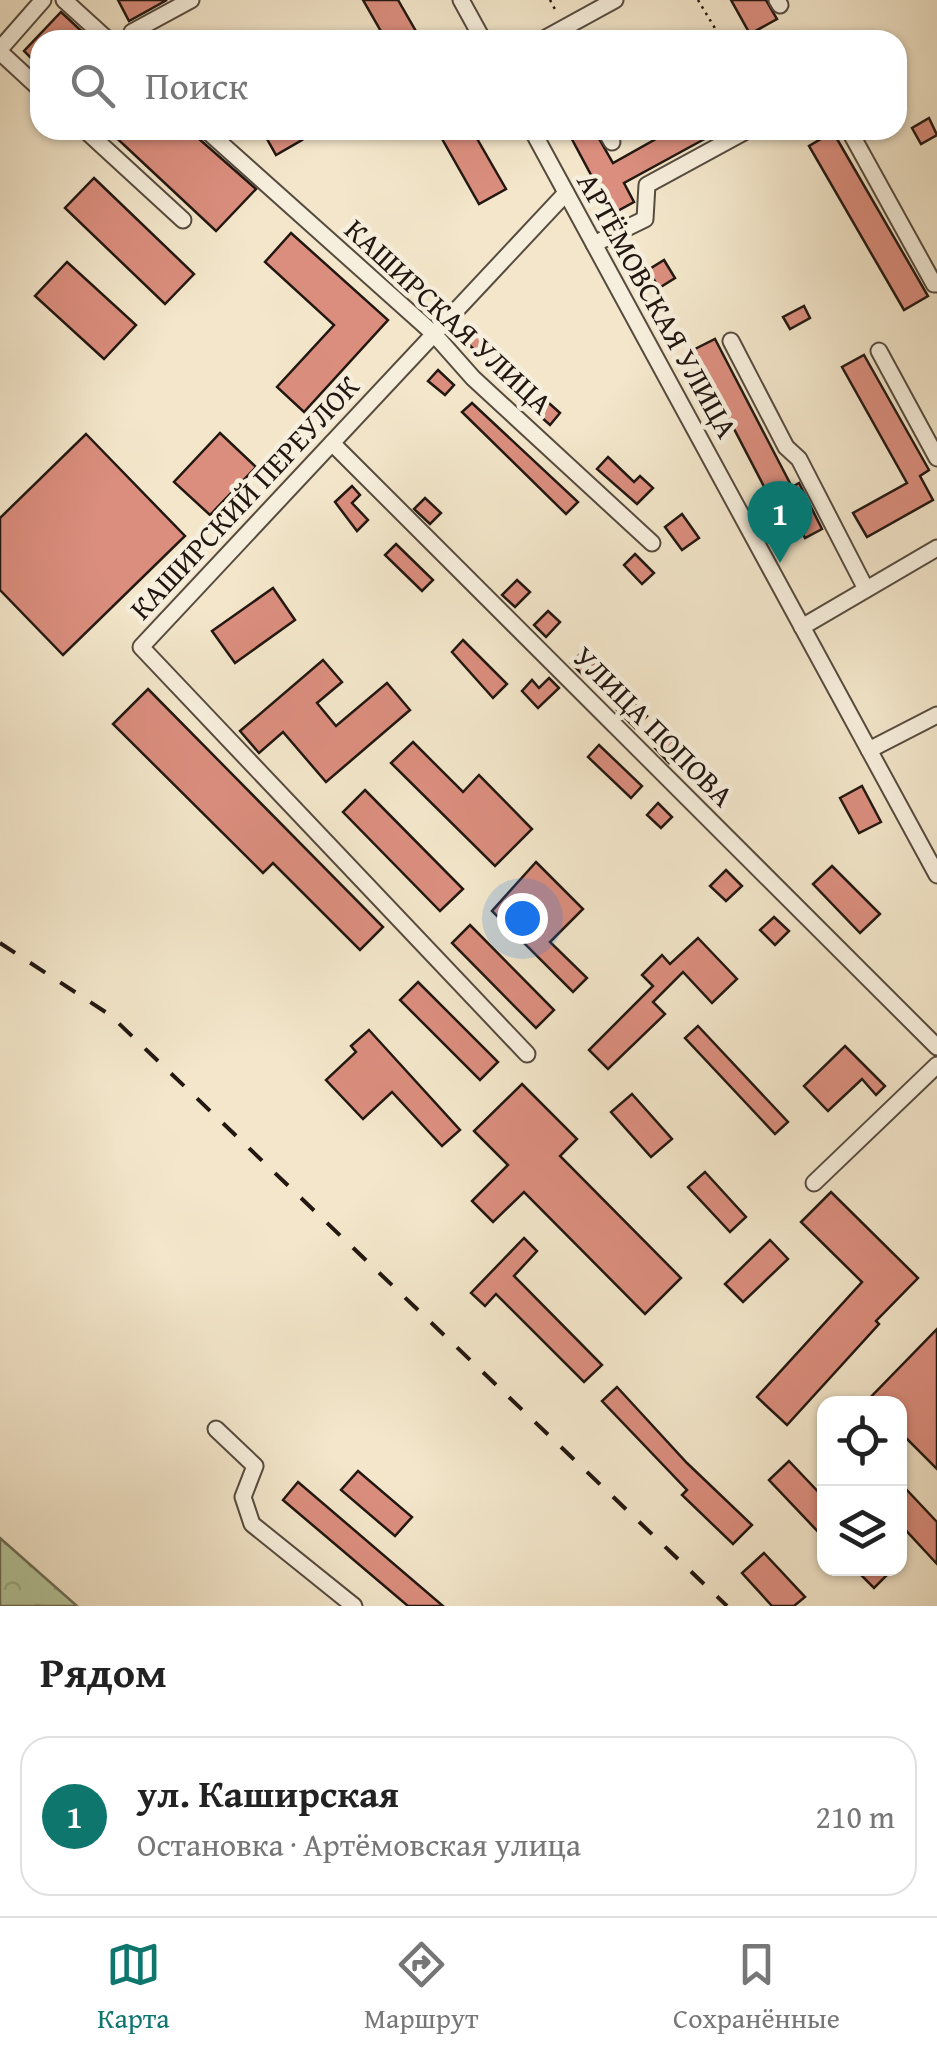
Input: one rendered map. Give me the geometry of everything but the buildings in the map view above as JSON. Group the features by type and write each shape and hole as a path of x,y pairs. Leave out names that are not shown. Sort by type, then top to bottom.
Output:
{"street":[{"path":"30,79 0,50 43,0"},
{"path":"64,0 97,30"},
{"path":"136,30 191,0"},
{"path":"462,0 478,30"},
{"path":"563,30 616,0"},
{"path":"96,140 183,220"},
{"name":"КАШИРСКАЯ УЛИЦА","path":"217,140 434,334 473,378 652,543"},
{"name":"АРТЁМОВСКАЯ УЛИЦА","path":"537,140 937,875"},
{"path":"594,244 646,219 648,185 730,140"},
{"path":"855,140 937,284"},
{"name":"КАШИРСКИЙ ПЕРЕУЛОК","path":"527,1054 141,647 566,193"},
{"path":"731,341 786,447 799,459 866,590"},
{"path":"880,351 937,458"},
{"name":"УЛИЦА ПОПОВА","path":"332,443 937,1048"},
{"path":"802,626 937,548"},
{"path":"869,750 937,715"},
{"path":"814,1183 937,1065"},
{"path":"216,1428 255,1466 244,1498 252,1524 354,1606"}],"path":[{"path":"698,0 716,30"}],"green space":[{"path":"0,1538 77,1606 0,1606"}],"railway":[{"path":"0,943 110,1015 727,1606"}],"place":[{"name":"ул. Каширская","path":"780,563"}]}
